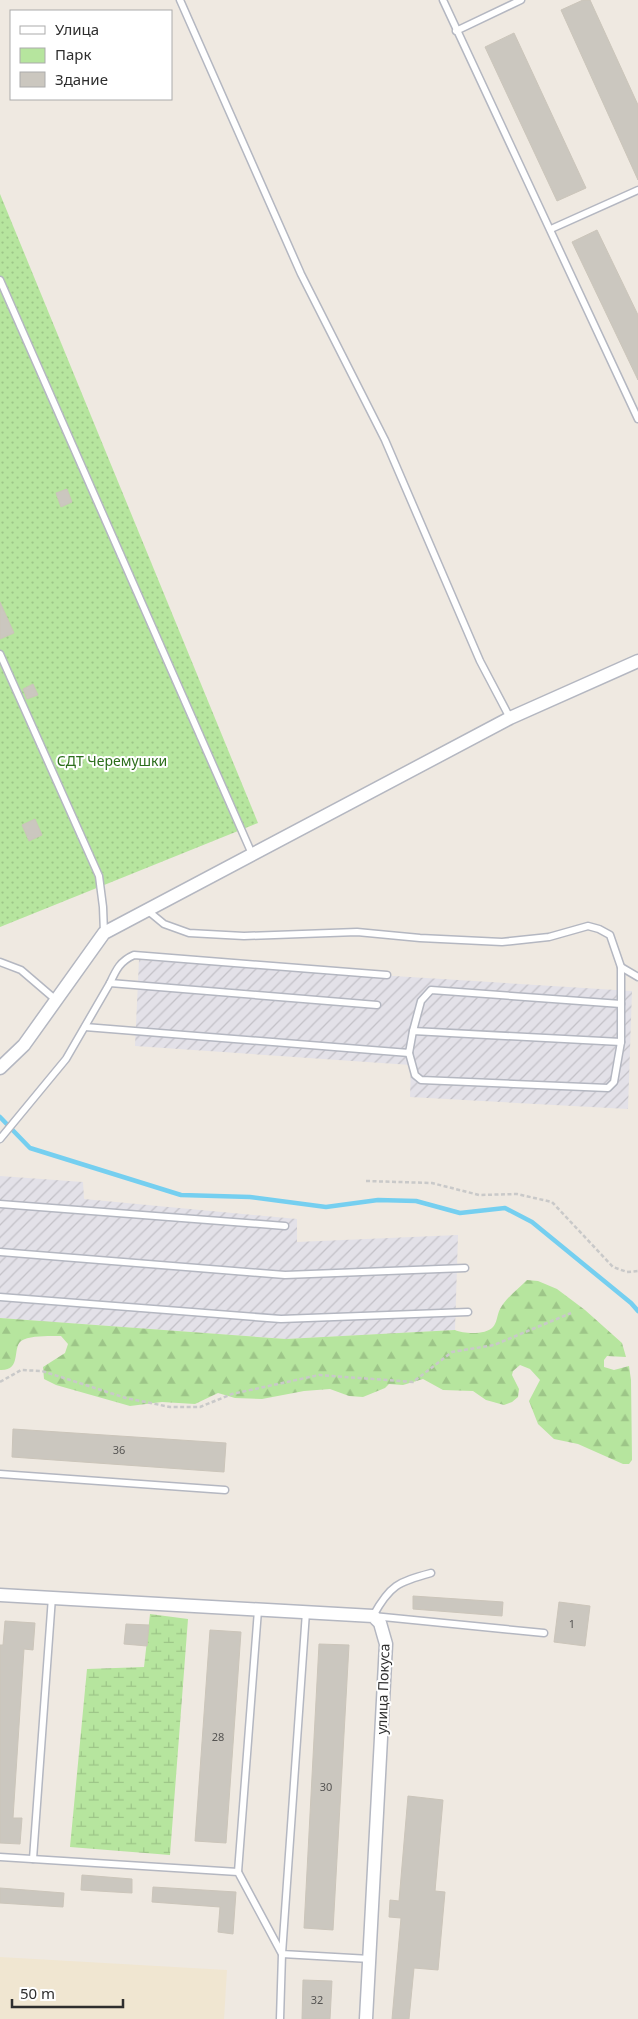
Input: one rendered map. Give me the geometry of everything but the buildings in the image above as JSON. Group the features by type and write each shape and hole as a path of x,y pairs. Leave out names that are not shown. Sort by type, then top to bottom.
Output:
{"street":[{"path":"0,1068 24,1044 104,933 510,718 638,661"},
{"path":"0,1595 373,1616"},
{"name":"улица Покуса","path":"366,2019 386,1644 380,1623 373,1616"}],"lane":[{"path":"180,0 301,274 385,440 480,661 510,718"},
{"path":"443,0 638,419"},
{"path":"456,31 520,0"},
{"path":"551,229 638,190"},
{"path":"0,280 252,854"},
{"path":"0,654 99,876 104,933"},
{"path":"147,910 164,924 189,933 244,936 357,932 502,942 549,937 588,926 610,935 622,967 621,1042 614,1082 608,1088 421,1080 415,1075 409,1053 421,1001 431,990 621,1004"},
{"path":"0,1139 66,1059 86,1027 119,964 134,955 387,975"},
{"path":"0,962 21,970 56,1000"},
{"path":"622,967 638,977"},
{"path":"110,983 377,1005"},
{"path":"86,1027 409,1053"},
{"path":"413,1032 621,1042"},
{"path":"0,1204 285,1226"},
{"path":"0,1252 285,1275 465,1268"},
{"path":"0,1297 281,1319 468,1312"},
{"path":"0,1474 225,1490"},
{"path":"431,1572 408,1579 392,1587 381,1601 373,1616 544,1633"},
{"path":"32,1859 52,1597"},
{"path":"258,1610 238,1872 282,1954"},
{"path":"280,2019 282,1954 306,1612"},
{"path":"0,1858 238,1872"},
{"path":"282,1954 370,1959"}],"path":[{"path":"366,1181 432,1183 479,1195 517,1194 552,1202 613,1267 627,1272 638,1271"},
{"path":"0,1382 21,1370 42,1371 126,1398 170,1407 200,1407 232,1394 319,1375 413,1382 452,1352 494,1346 571,1313"}],"shaded area":[{"path":"139,960 632,991 628,1109 410,1097 411,1065 135,1046"},
{"path":"0,1176 83,1182 84,1199 297,1219 297,1242 458,1235 455,1330 286,1339 0,1318"},
{"path":"0,1957 227,1970 224,2019 0,2019"}],"green space":[{"name":"СДТ Черемушки","path":"0,194 258,823 0,927"},
{"path":"527,1280 538,1281 557,1289 585,1310 622,1343 626,1357 607,1356 604,1360 604,1367 614,1370 629,1366 631,1380 632,1460 629,1464 623,1464 578,1444 554,1439 538,1424 529,1401 540,1380 530,1369 520,1365 513,1371 512,1375 519,1389 518,1397 504,1405 486,1400 473,1391 443,1390 423,1379 403,1385 389,1384 385,1388 363,1397 349,1396 330,1389 304,1391 262,1399 235,1398 218,1393 195,1404 162,1402 130,1406 56,1385 44,1379 43,1367 65,1353 68,1344 61,1336 35,1337 21,1341 18,1344 14,1363 7,1369 0,1370 0,1318 286,1339 455,1330 475,1333 490,1330 493,1327 503,1305"},
{"path":"150,1614 188,1619 170,1855 70,1847 87,1669 144,1667"}],"waterway":[{"path":"0,1117 30,1148 181,1195 250,1197 326,1207 378,1200 416,1201 460,1213 505,1208 532,1222 631,1303 638,1311"}]}
